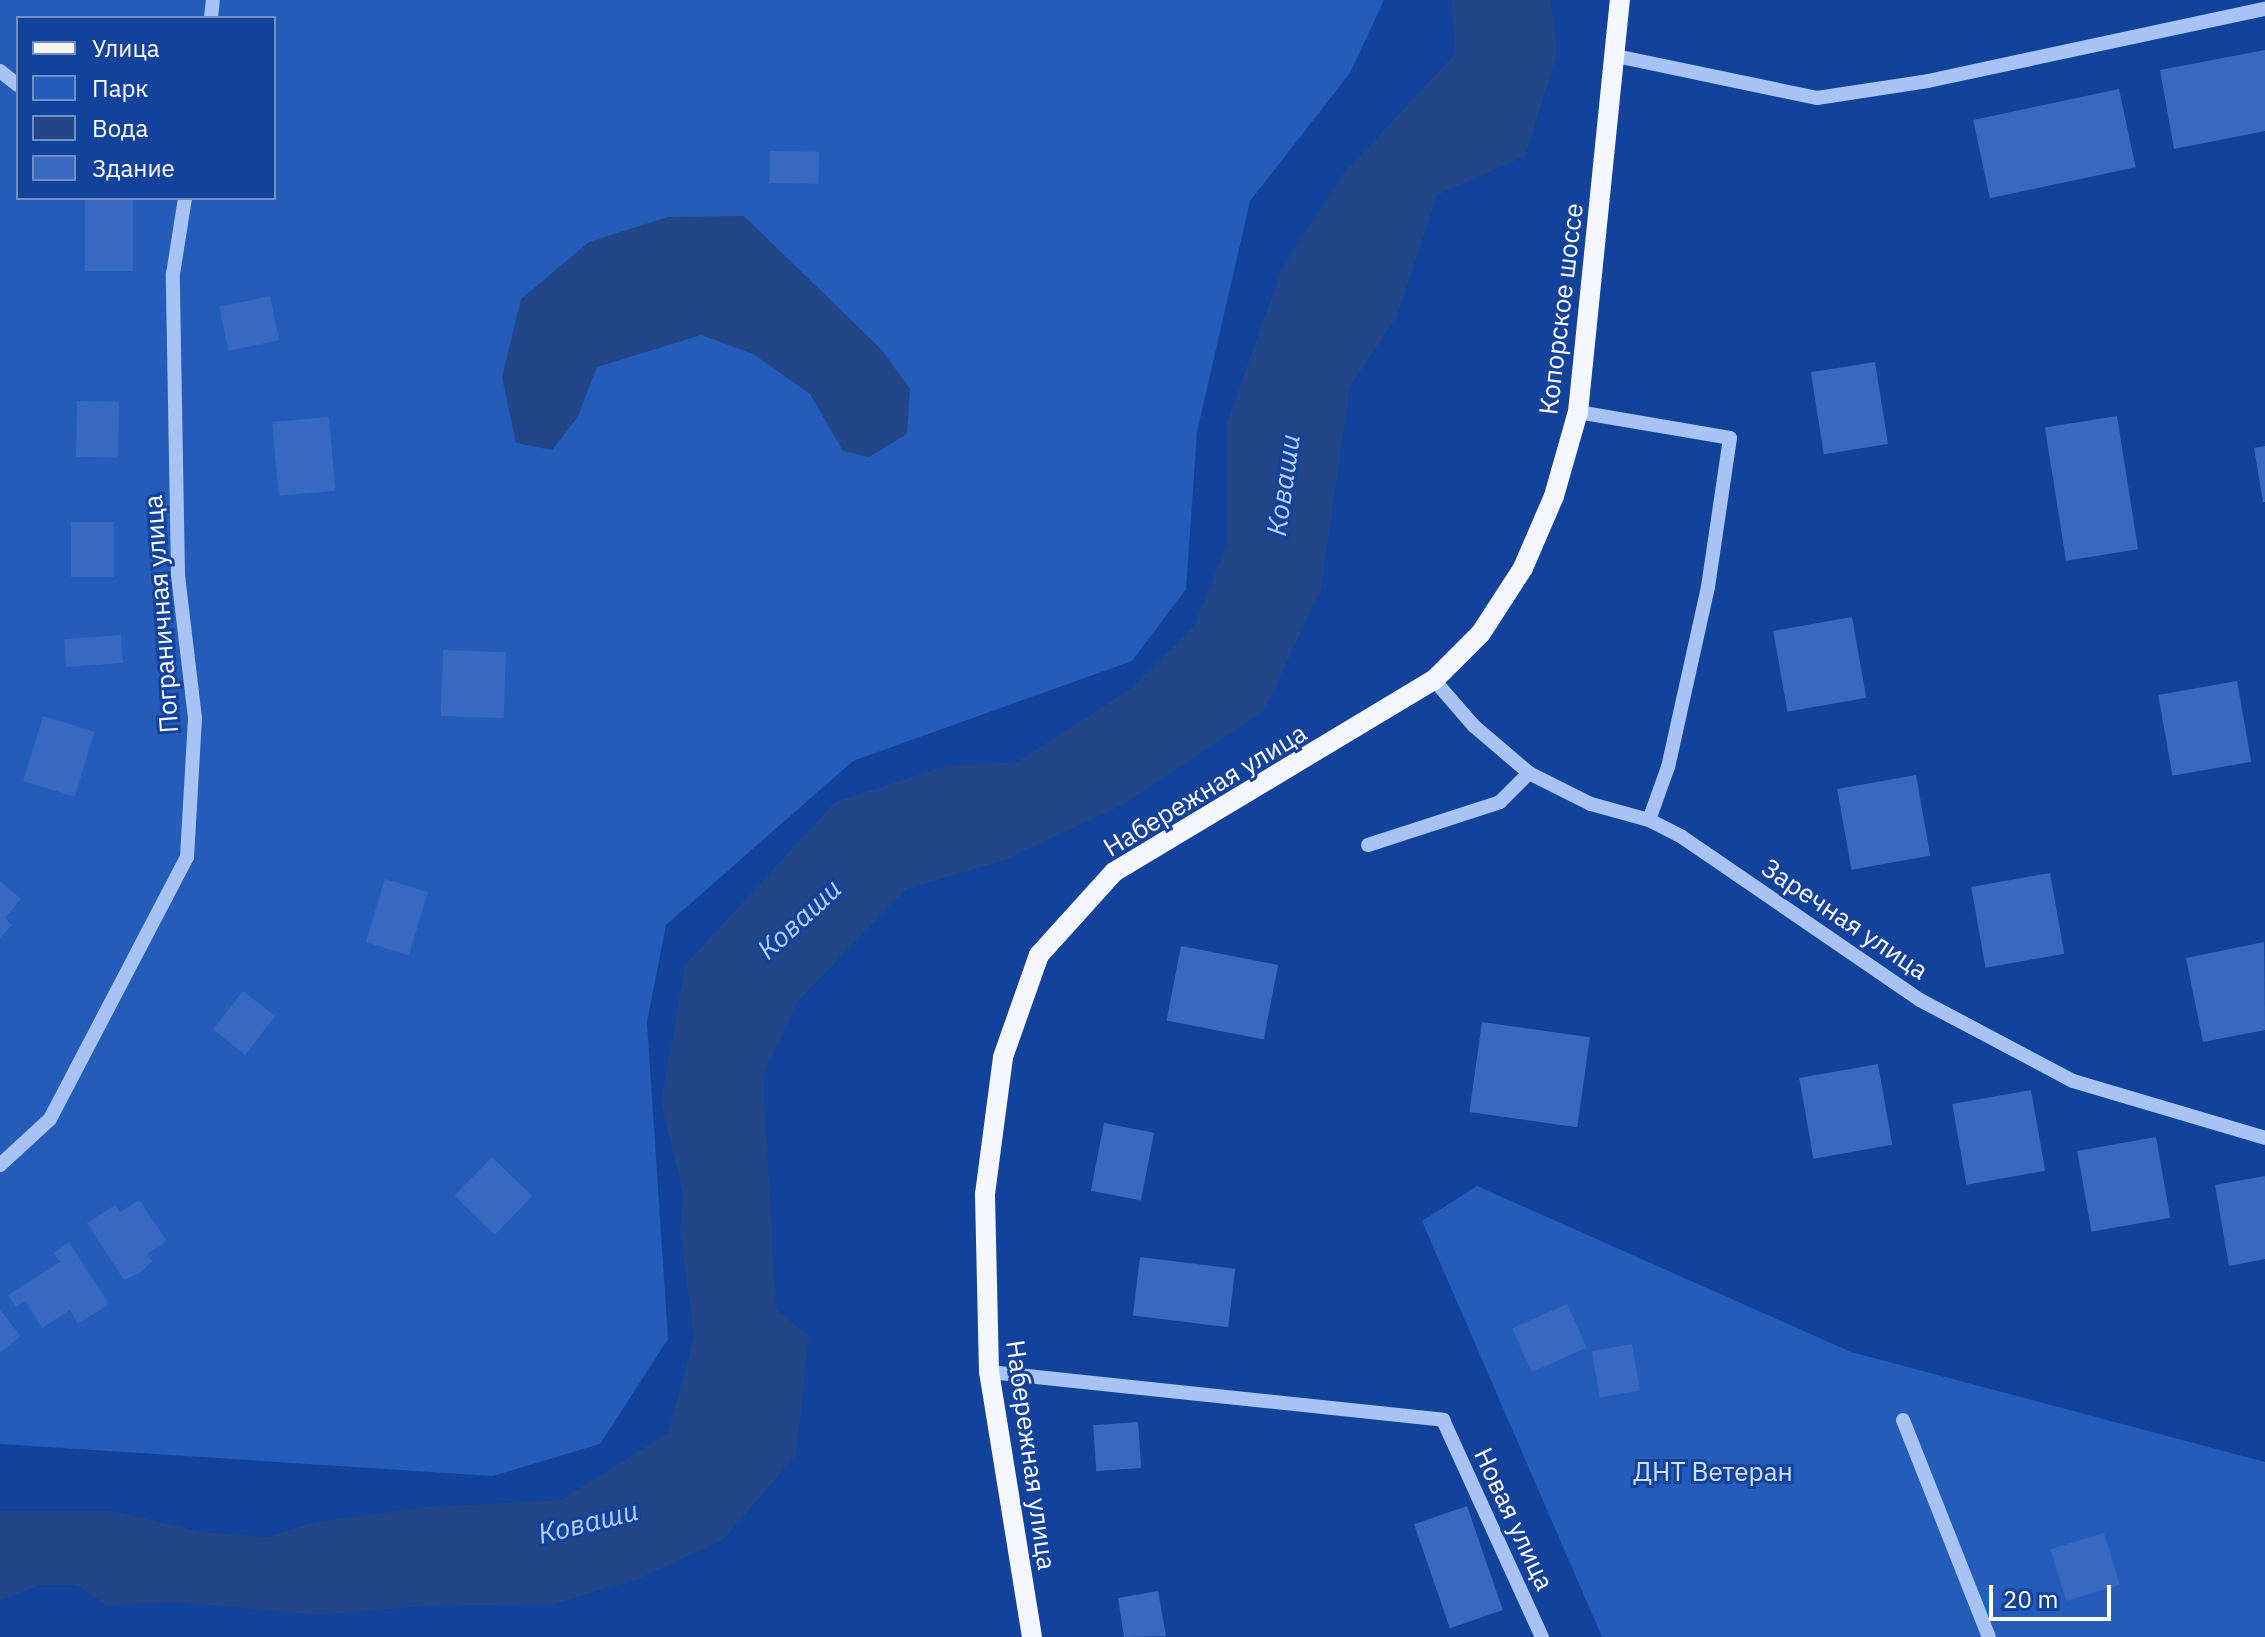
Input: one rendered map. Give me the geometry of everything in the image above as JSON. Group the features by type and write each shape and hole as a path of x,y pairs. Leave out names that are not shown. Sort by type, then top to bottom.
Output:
{"main road":[{"name":"Копорское шоссе","path":"1434,680 1481,633 1523,568 1554,496 1578,412 1620,0"},
{"name":"Набережная улица","path":"1032,1637 989,1372 985,1194 1003,1057 1039,955 1114,872 1434,680"}],"street":[{"path":"1616,56 1817,98 1928,81 2265,9"},
{"path":"0,71 16,83"},
{"name":"Пограничная улица","path":"0,1165 50,1119 187,857 195,718 178,575 173,274 185,200"},
{"path":"1578,412 1730,438 1708,587 1668,767 1649,820"},
{"name":"Заречная улица","path":"1434,680 1474,726 1529,773 1591,804 1649,820 1682,837 1920,1000 2073,1081 2265,1138"},
{"path":"1368,845 1500,802 1529,773"},
{"name":"Новая улица","path":"989,1372 1443,1420 1542,1637"},
{"path":"1903,1420 1989,1637"}],"green space":[{"path":"0,0 1384,0 1350,73 1250,201 1197,432 1186,589 1132,661 853,761 666,925 647,1022 668,1339 600,1444 493,1476 0,1444"},
{"name":"ДНТ Ветеран","path":"1477,1186 1851,1352 2265,1462 2265,1637 1602,1637 1422,1221"}],"water":[{"name":"Коваши","path":"1452,0 1551,0 1557,55 1525,156 1437,195 1397,316 1350,387 1321,589 1264,711 1122,805 1005,860 906,889 798,1001 763,1075 776,1309 809,1336 796,1455 723,1540 638,1579 553,1604 426,1606 318,1615 177,1602 107,1605 76,1585 41,1585 0,1600 0,1511 112,1511 202,1532 268,1537 316,1522 428,1507 561,1500 668,1433 694,1338 680,1229 683,1193 661,1103 685,965 835,802 946,766 1017,762 1129,690 1194,626 1227,543 1227,423 1282,268 1344,173 1455,54"},
{"path":"744,216 882,350 910,389 907,434 869,457 843,451 810,394 753,354 701,335 597,367 577,418 552,450 516,443 502,377 521,299 589,242 668,217"}],"building":[{"path":"2265,50 2265,131 2174,149 2160,70"},
{"path":"2119,89 2136,167 1990,198 1973,120"},
{"path":"770,151 819,152 818,184 769,183"},
{"path":"85,200 133,200 133,271 85,271"},
{"path":"270,296 279,340 228,351 219,307"},
{"path":"1875,362 1888,444 1824,454 1811,372"},
{"path":"77,401 119,402 118,458 76,457"},
{"path":"2117,416 2138,549 2066,561 2045,427"},
{"path":"329,417 335,491 279,496 272,422"},
{"path":"2265,446 2265,502 2263,502 2254,448"},
{"path":"71,522 114,522 114,577 71,577"},
{"path":"1852,617 1866,698 1787,712 1773,631"},
{"path":"121,635 123,663 66,667 64,639"},
{"path":"443,650 506,652 504,718 441,716"},
{"path":"2237,681 2251,762 2172,776 2158,695"},
{"path":"43,716 95,732 75,797 23,781"},
{"path":"1916,775 1930,856 1851,870 1837,789"},
{"path":"2050,873 2064,954 1985,968 1971,887"},
{"path":"385,879 428,892 409,955 366,942"},
{"path":"0,881 21,899 5,918 12,925 0,938"},
{"path":"2264,942 2265,1030 2203,1042 2186,958"},
{"path":"1181,946 1278,965 1264,1039 1166,1021"},
{"path":"243,991 275,1016 245,1055 213,1030"},
{"path":"1482,1022 1590,1037 1577,1127 1469,1112"},
{"path":"1878,1064 1892,1145 1813,1159 1799,1078"},
{"path":"2031,1090 2045,1171 1966,1185 1952,1104"},
{"path":"1104,1123 1154,1133 1141,1200 1091,1191"},
{"path":"2156,1137 2170,1218 2091,1232 2077,1151"},
{"path":"492,1157 532,1196 495,1235 454,1196"},
{"path":"2265,1176 2265,1259 2229,1266 2215,1185"},
{"path":"139,1200 167,1241 147,1254 152,1261 140,1273 124,1280 87,1223 115,1205 120,1212"},
{"path":"69,1242 109,1304 78,1324 70,1310 42,1328 25,1301 16,1307 8,1295 60,1262 54,1253"},
{"path":"1140,1257 1235,1269 1228,1327 1133,1316"},
{"path":"1567,1304 1587,1348 1532,1372 1512,1328"},
{"path":"0,1310 21,1336 0,1353"},
{"path":"1632,1344 1640,1390 1600,1397 1592,1351"},
{"path":"1138,1422 1141,1468 1096,1471 1093,1425"},
{"path":"1467,1506 1503,1610 1450,1628 1414,1524"},
{"path":"2104,1533 2120,1585 2066,1601 2050,1549"},
{"path":"1158,1591 1166,1636 1124,1637 1118,1598"}]}
